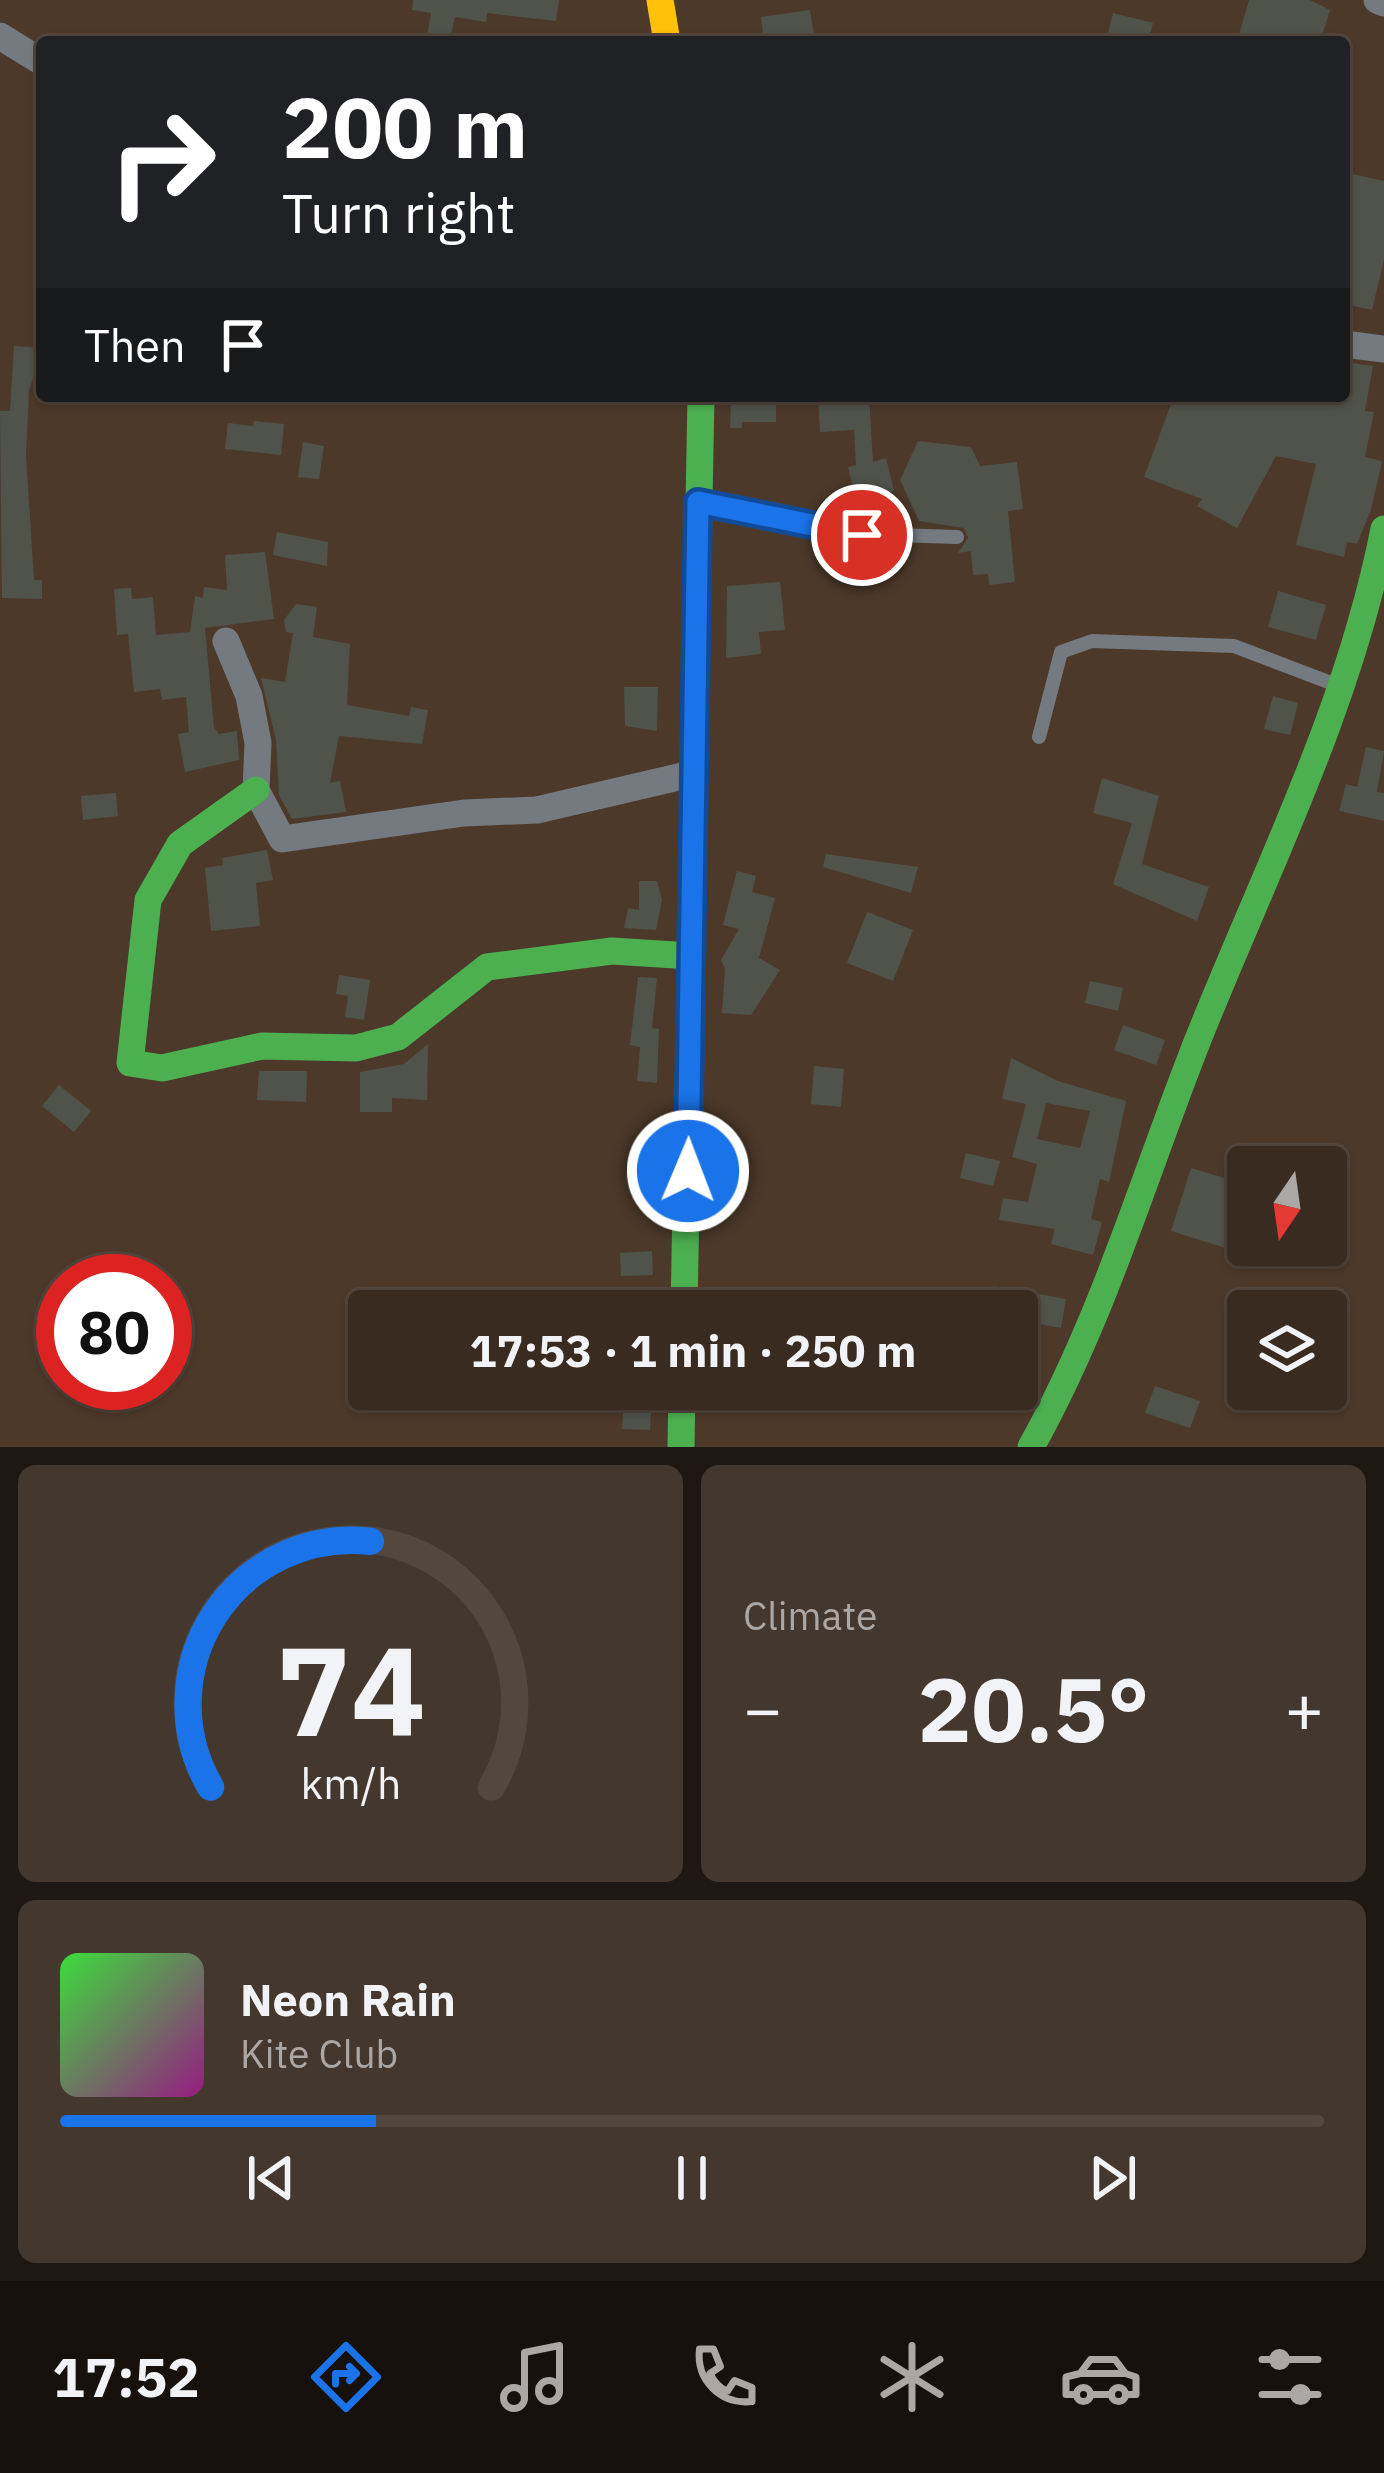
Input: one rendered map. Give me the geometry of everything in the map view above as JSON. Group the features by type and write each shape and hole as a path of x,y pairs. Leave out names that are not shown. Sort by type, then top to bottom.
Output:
{"main road":[{"path":"660,0 666,36"},
{"path":"684,1290 701,402"},
{"path":"1031,1447 1082,1360 1150,1162 1377,610 1384,529"},
{"path":"256,790 180,844 148,900 130,1063 162,1068 262,1046 356,1048 398,1036 487,967 612,951 691,956"},
{"path":"681,1447 682,1410"}],"street":[{"path":"0,36 36,58"},
{"path":"1350,345 1384,349"},
{"path":"226,641 249,696 258,743 256,790 282,839 464,813 537,810 691,774"}],"lane":[{"path":"698,502 862,535 958,537"},
{"path":"1039,737 1061,652 1092,641 1234,646 1344,687"}],"building":[{"path":"413,0 559,0 556,21 487,13 486,22 455,17 450,36 427,36 431,13 412,10"},
{"path":"1249,0 1310,0 1330,10 1322,36 1239,36"},
{"path":"810,10 814,36 763,36 761,17"},
{"path":"1113,13 1153,23 1150,36 1107,36"},
{"path":"1350,173 1384,181 1384,260 1372,310 1350,305"},
{"path":"14,346 36,348 26,456 34,580 42,580 42,599 2,598 0,411 10,411"},
{"path":"1350,363 1373,366 1365,411 1374,412 1365,457 1382,461 1371,510 1357,544 1347,542 1344,557 1296,545 1316,464 1276,456 1237,528 1197,506 1202,499 1144,477 1172,402 1350,402"},
{"path":"731,402 776,402 776,422 742,422 742,428 730,428"},
{"path":"818,402 869,402 873,462 886,458 894,491 872,496 875,523 861,522 848,467 856,465 854,430 820,432"},
{"path":"254,421 284,424 281,455 225,449 228,423 253,426"},
{"path":"918,441 971,447 980,466 1017,462 1023,509 1008,511 1015,582 989,585 988,574 973,575 971,551 958,553 968,538 964,528 919,521 900,480"},
{"path":"303,442 324,446 319,479 298,477"},
{"path":"277,532 328,542 327,566 273,555"},
{"path":"265,552 274,619 205,628 214,727 219,734 237,731 239,760 185,772 178,734 189,732 186,697 162,700 160,689 134,692 128,634 117,635 114,589 131,588 132,599 153,597 156,635 190,632 195,596 203,598 204,587 227,590 225,555"},
{"path":"780,582 785,630 759,632 761,654 726,658 727,586"},
{"path":"1278,591 1326,605 1316,640 1268,627"},
{"path":"296,604 317,607 313,637 350,644 347,705 409,716 411,707 428,710 422,744 339,736 330,783 340,781 346,812 292,819 279,795 276,740 261,678 285,682 293,633 286,632 284,620"},
{"path":"624,687 658,687 657,731 625,726"},
{"path":"1273,696 1298,703 1290,735 1264,729"},
{"path":"1366,747 1384,751 1377,792 1384,793 1384,821 1339,811 1346,784 1357,787"},
{"path":"1102,778 1159,796 1142,864 1209,887 1197,921 1113,884 1132,823 1093,813"},
{"path":"116,793 118,816 83,820 81,796"},
{"path":"267,850 273,880 256,883 260,926 211,931 205,868 223,865 222,858"},
{"path":"826,854 918,867 911,893 823,867"},
{"path":"737,871 756,876 752,892 775,898 759,958 780,970 751,1015 722,1013 725,969 721,960 739,929 723,925"},
{"path":"639,881 657,881 662,900 656,930 624,928 628,908 639,910"},
{"path":"867,912 913,930 893,981 847,963"},
{"path":"339,975 370,980 364,1020 345,1017 348,996 336,994"},
{"path":"638,977 657,978 652,1028 659,1029 657,1083 637,1081 640,1047 630,1045"},
{"path":"1090,981 1123,988 1118,1011 1085,1003"},
{"path":"1123,1025 1165,1040 1156,1065 1114,1050"},
{"path":"428,1044 427,1100 392,1098 392,1112 360,1112 360,1072 404,1064"},
{"path":"1011,1058 1058,1081 1126,1101 1109,1182 1100,1179 1091,1219 1102,1222 1093,1255 1051,1244 1055,1229 999,1220 1003,1198 1028,1202 1037,1164 1012,1157 1026,1104 1002,1099","holes":["1046,1103 1090,1111 1080,1148 1037,1139"]},
{"path":"814,1066 844,1069 841,1107 811,1104"},
{"path":"259,1071 307,1071 306,1102 257,1100"},
{"path":"59,1085 91,1111 74,1132 42,1106"},
{"path":"966,1153 1000,1161 993,1186 960,1178"},
{"path":"1191,1168 1227,1179 1227,1248 1171,1231"},
{"path":"652,1251 653,1275 621,1276 620,1253"},
{"path":"1038,1294 1066,1299 1061,1328 1038,1324"},
{"path":"1155,1386 1200,1401 1190,1428 1145,1413"},
{"path":"623,1410 651,1410 650,1430 622,1429"}],"traffic: fast":[{"path":"684,1290 701,402"},
{"path":"1031,1447 1101,1298 1197,1042 1327,726 1384,529"},
{"path":"256,790 180,844 148,900 130,1063 162,1068 262,1046 356,1048 398,1037 487,967 612,951 691,956"},
{"path":"681,1447 682,1410"}],"traffic: slow":[{"path":"660,0 666,36"}],"route":[{"path":"688,1171 698,502 862,535"}]}
